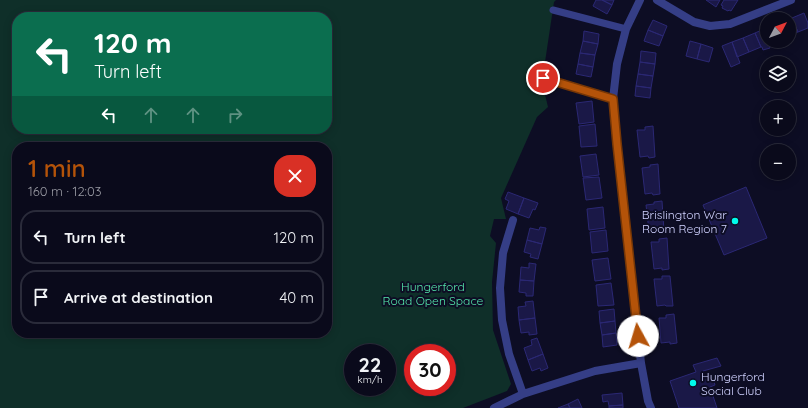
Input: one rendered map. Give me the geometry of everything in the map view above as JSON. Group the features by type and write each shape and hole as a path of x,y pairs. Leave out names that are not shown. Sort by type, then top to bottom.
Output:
{"street":[{"path":"640,0 626,29 617,64 613,99 641,363 648,401 651,408"},
{"path":"657,0 694,22 710,26 730,24 791,0"},
{"path":"513,220 503,253 500,288 502,320 509,354 523,394"},
{"path":"494,408 523,394 595,371 641,363"}],"lane":[{"path":"553,10 626,29"},
{"path":"543,78 613,99"}],"green space":[{"name":"Hungerford Road Open Space","path":"0,0 556,0 554,2 542,82 548,107 537,117 501,198 506,219 494,219 490,236 496,243 492,282 493,330 511,384 507,391 463,408 0,408"}],"building":[{"path":"596,0 602,0 612,5 607,14 593,6"},
{"path":"602,0 614,0 612,5"},
{"path":"706,0 720,0 716,7"},
{"path":"724,0 738,0 731,11 728,11 722,8 723,6 721,5"},
{"path":"804,13 808,23 808,28 798,32 796,27 796,16"},
{"path":"653,20 667,26 663,36 648,30"},
{"path":"648,30 663,36 659,46 644,41"},
{"path":"584,31 599,34 598,44 583,41"},
{"path":"760,31 760,45 755,33"},
{"path":"755,33 760,47 749,52 743,38"},
{"path":"743,38 749,52 737,57 732,42"},
{"path":"583,41 598,44 595,55 580,53"},
{"path":"690,41 701,44 697,59 686,56"},
{"path":"732,42 740,63 731,67 722,46"},
{"path":"701,44 713,48 709,62 697,59"},
{"path":"641,51 656,53 655,64 640,62"},
{"path":"580,53 595,55 593,67 578,64"},
{"path":"640,62 655,64 653,76 638,74"},
{"path":"578,64 593,67 591,77 576,74"},
{"path":"638,74 653,76 651,88 636,86"},
{"path":"636,86 651,88 650,98 635,96"},
{"path":"592,101 594,122 579,124 576,103"},
{"path":"595,124 597,146 581,147 579,126"},
{"path":"653,126 655,157 640,157 637,130 645,130 645,127"},
{"path":"596,154 599,175 583,177 580,156"},
{"path":"658,164 660,194 645,194 642,168"},
{"path":"599,177 602,198 586,200 583,178"},
{"name":"Brislington War Room Region 7","path":"746,187 767,238 724,255 703,205"},
{"path":"508,192 524,198 518,214 506,209 509,201 505,199"},
{"path":"524,198 538,203 535,210 533,209 529,218 518,214"},
{"path":"662,201 664,231 649,231 646,205"},
{"path":"603,207 605,228 589,230 587,209"},
{"path":"540,227 546,228 542,244 527,240 530,228 539,230"},
{"path":"606,230 608,251 592,253 590,232"},
{"path":"667,238 669,269 654,269 651,242 659,242 659,239"},
{"path":"527,240 542,244 538,259 530,257 531,254 524,252"},
{"path":"608,258 611,279 595,281 592,260"},
{"path":"529,263 536,264 534,281 520,280 521,267 529,268"},
{"path":"662,276 670,276 673,306 657,306 654,279 662,279"},
{"path":"520,280 534,281 533,296 526,296 526,293 519,292"},
{"path":"611,283 614,305 598,306 596,285"},
{"path":"533,301 535,318 519,320 518,307 526,306 525,302"},
{"path":"614,309 615,321 600,323 599,311"},
{"path":"674,314 677,343 661,343 659,318 666,318 666,315"},
{"path":"535,318 537,334 529,335 529,332 521,333 519,320"},
{"path":"615,321 616,333 602,335 600,323"},
{"path":"616,333 617,345 603,347 602,335"},
{"path":"537,338 543,354 528,360 524,348 532,345 531,340"},
{"path":"543,354 548,368 541,371 540,368 532,371 528,360"},
{"name":"Hungerford Social Club","path":"717,358 721,366 703,371 705,377 712,375 715,385 710,387 717,408 679,408 670,381 696,372 693,365"},
{"path":"622,393 623,405 609,406 608,401 603,402 602,395"},
{"path":"578,399 582,408 570,408 568,404"},
{"path":"568,404 570,408 558,408"},
{"path":"623,405 623,408 609,408 609,406"}],"place":[{"name":"Brislington War Room Region 7","path":"735,221"},
{"name":"Hungerford Social Club","path":"693,383"}],"route":[{"path":"543,78 613,99 638,336"}]}
